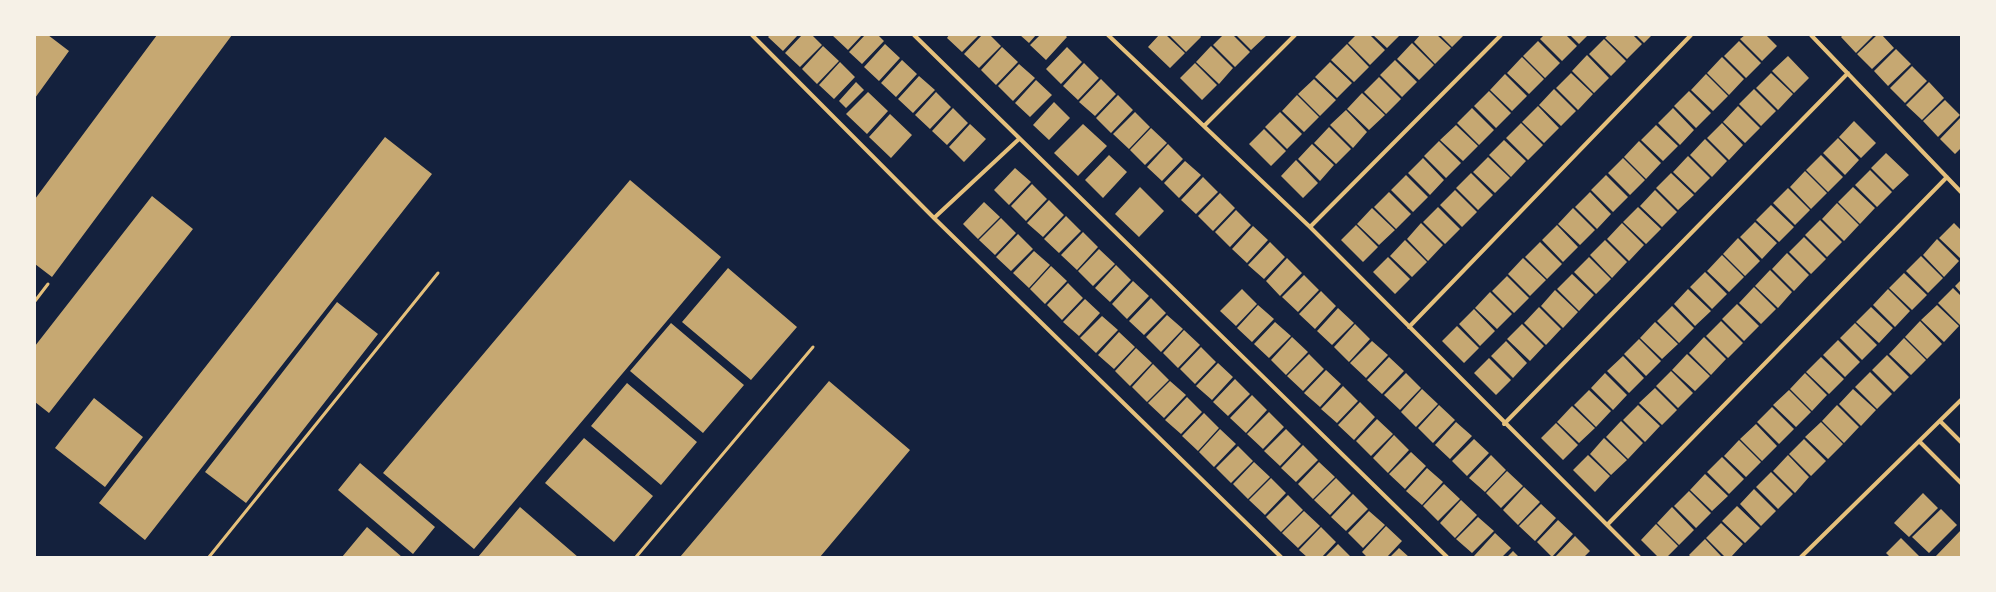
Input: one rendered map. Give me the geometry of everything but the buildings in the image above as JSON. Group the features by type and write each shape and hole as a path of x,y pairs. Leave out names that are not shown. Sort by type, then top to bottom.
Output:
{"street":[{"path":"752,35 934,218 1281,557"},
{"path":"914,35 1447,557"},
{"path":"1204,126 1295,35"},
{"path":"1310,227 1501,35"},
{"path":"1410,327 1691,35"},
{"path":"1811,35 1961,192"},
{"path":"1111,36 1310,227 1504,424 1639,557"},
{"path":"1504,424 1848,73"},
{"path":"934,218 1019,139"},
{"path":"1607,525 1947,177"},
{"path":"1801,557 1961,400"},
{"path":"1940,421 1961,442"},
{"path":"1920,441 1961,483"}],"lane":[{"path":"209,557 438,273"},
{"path":"35,301 48,284"},
{"path":"636,557 813,347"}]}
